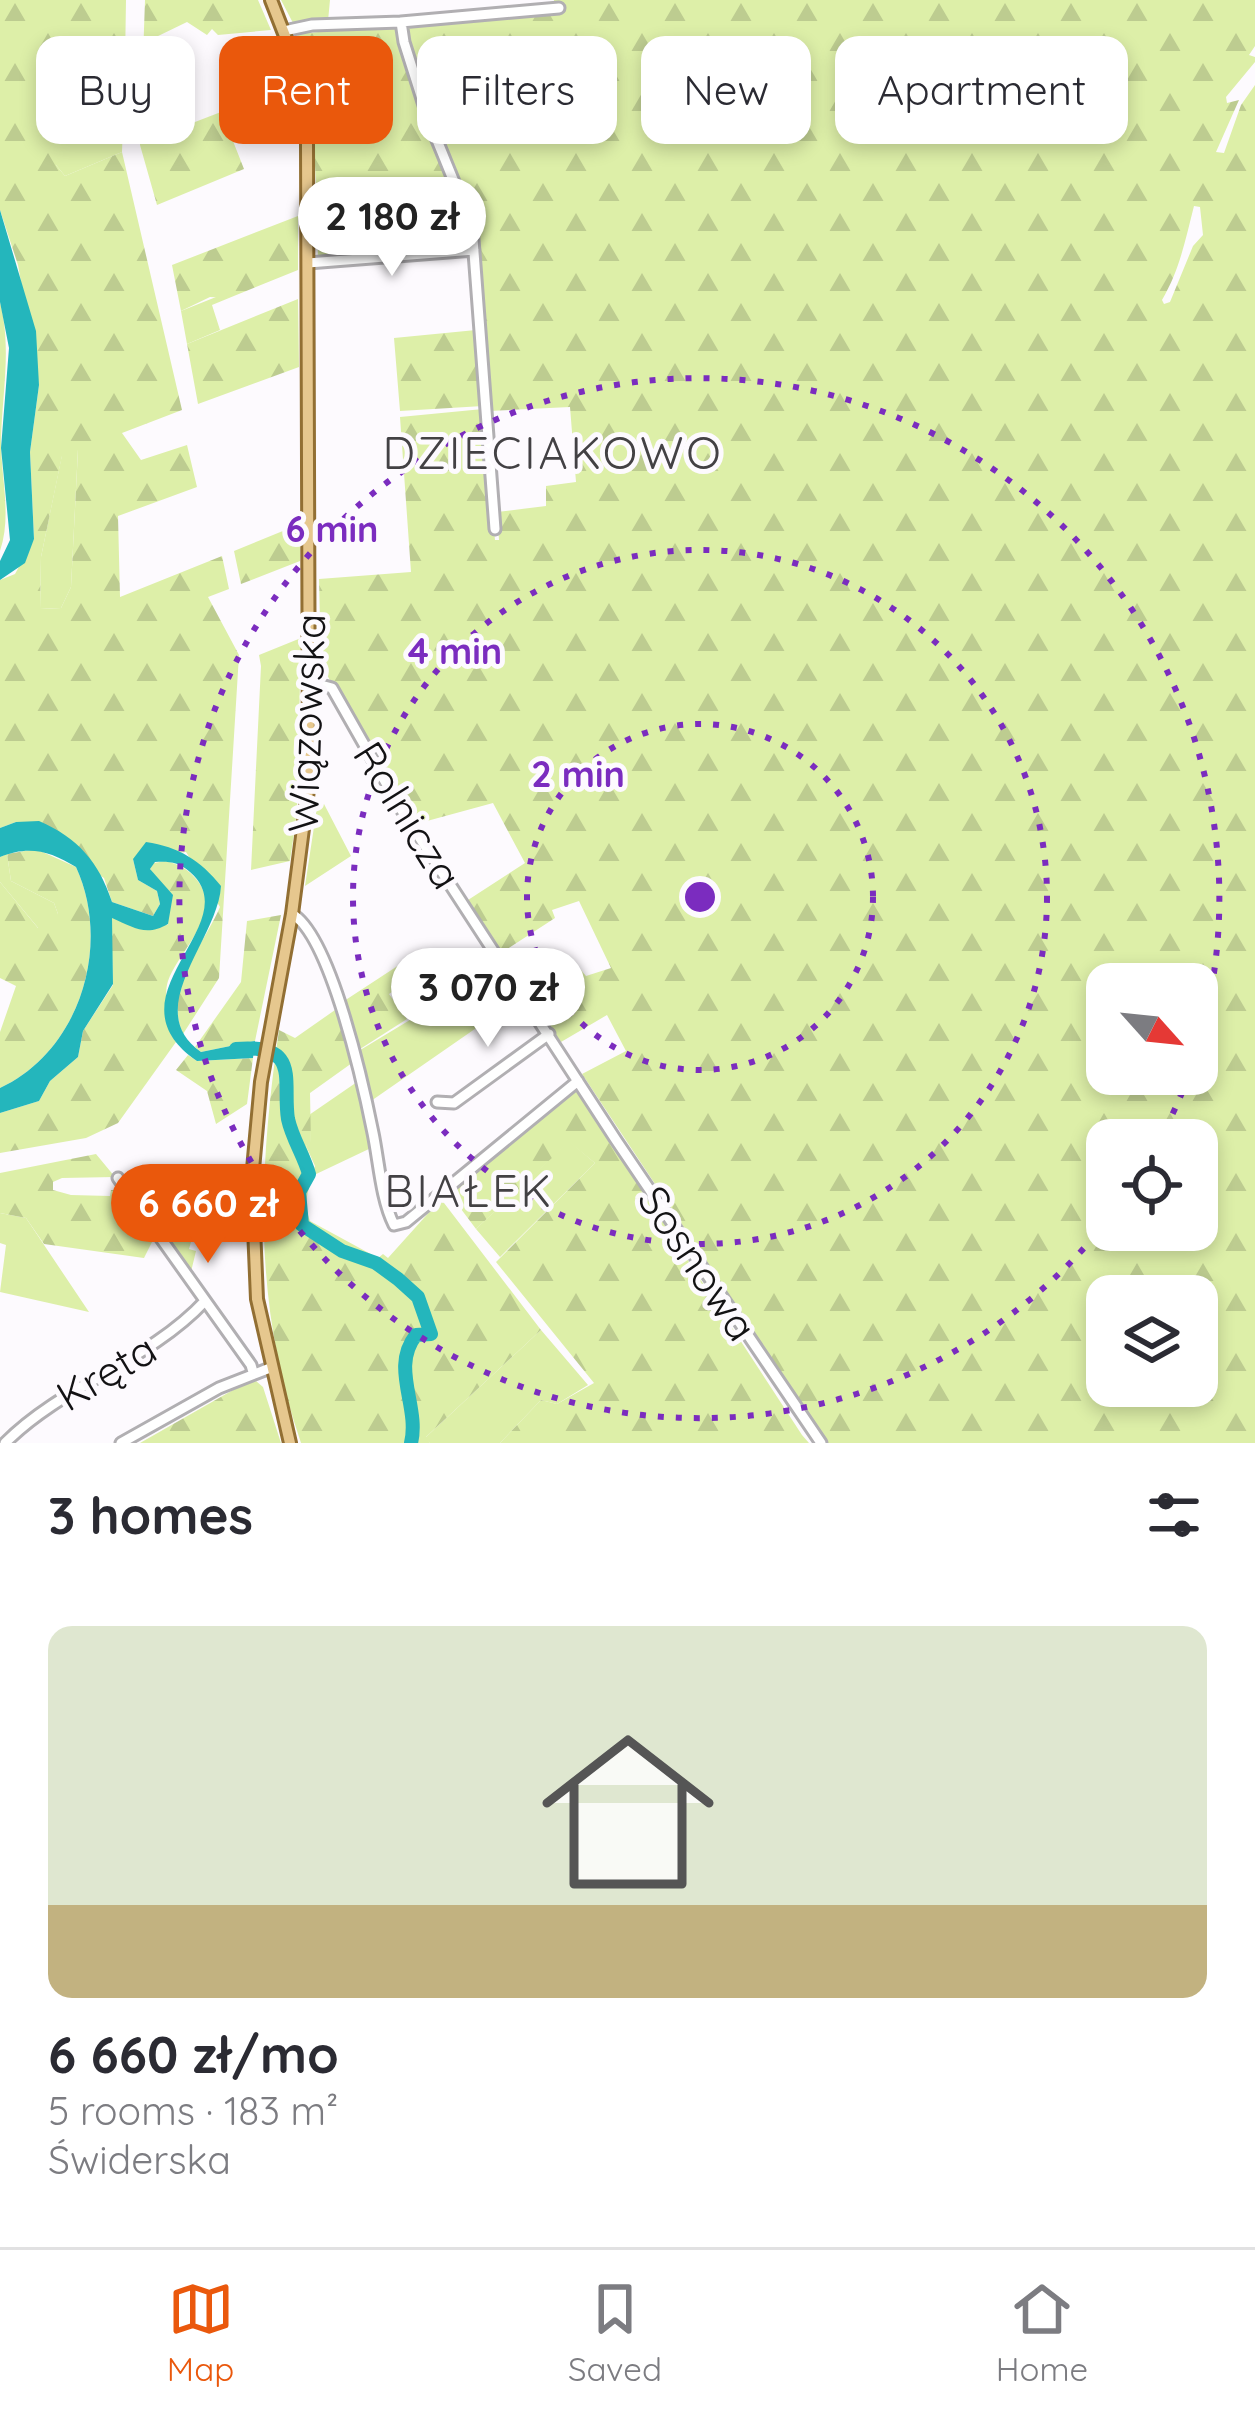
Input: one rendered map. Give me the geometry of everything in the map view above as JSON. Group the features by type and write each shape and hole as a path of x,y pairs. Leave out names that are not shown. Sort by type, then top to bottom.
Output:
{"main road":[{"name":"Wiązowska","path":"271,0 298,79 307,143 310,682 307,807 255,1127 252,1232 257,1299 290,1443"}],"street":[{"path":"284,31 312,25 559,8"},
{"path":"401,22 443,159 466,207 474,250 496,529"},
{"path":"308,263 474,250"},
{"name":"Rolnicza","path":"310,682 332,688 399,806 578,1081"},
{"path":"292,914 304,921 318,945 333,986 360,1073 391,1222 398,1227 578,1081"},
{"path":"437,1102 454,1103 549,1034"},
{"name":"Sosnowa","path":"578,1081 821,1443"},
{"path":"118,1178 253,1372"},
{"name":"Kręta","path":"5,1443 27,1421 71,1391 157,1344 205,1301"},
{"path":"121,1443 253,1372 270,1368"}],"green space":[{"path":"0,0 126,0 125,36 36,36 36,144 56,144 56,165 65,176 122,152 182,410 122,433 141,460 187,445 197,487 118,516 120,597 222,556 229,589 208,597 239,655 219,978 183,1034 178,1018 181,985 220,907 186,852 133,859 138,880 157,891 160,904 153,916 112,902 104,878 16,822 0,828 0,580 15,574 34,539 30,452 39,385 18,265 0,210","holes":["78,450 71,587 61,608 40,609 41,557 62,456"]},
{"path":"145,0 258,0 271,30 218,35 212,29 207,35 187,22 158,36 144,36"},
{"path":"281,0 330,0 328,21 293,23"},
{"path":"554,0 1255,0 1255,46 1249,55 1255,62 1226,97 1227,103 1239,100 1216,152 1224,153 1241,105 1255,85 1255,1443 827,1443 582,1074 626,1051 607,1015 561,1042 532,1001 581,970 586,976 611,968 579,901 552,910 555,918 501,953 468,900 525,863 493,803 416,824 321,665 319,579 411,572 400,417 483,409 495,540 499,540 497,512 546,506 546,486 576,482 570,407 489,411 477,244 318,259 317,209 382,208 380,179 316,185 314,144 393,144 393,36 297,34 554,10","holes":["1194,206 1200,207 1203,235 1193,246 1170,302 1164,304"]},
{"path":"219,113 219,144 234,144 244,169 157,205 140,145 195,144 195,122"},
{"path":"55,144 122,144 122,152 65,176 56,165"},
{"path":"298,216 298,270 229,298 210,297 181,311 172,265"},
{"path":"221,295 229,298 212,305 220,330 187,344 181,311"},
{"path":"298,299 299,367 198,404 187,344"},
{"path":"0,302 6,354 1,441 5,524 0,551"},
{"path":"476,330 483,406 400,411 394,338"},
{"path":"78,449 71,587 61,608 40,609 41,557 62,455"},
{"path":"300,524 300,561 241,584 234,551"},
{"path":"301,638 297,812 290,861 251,870 259,655"},
{"path":"324,804 351,856 305,886 317,807"},
{"path":"36,849 76,867 91,929 89,961 82,993 51,1049 0,1088 0,1032 16,986 0,978 0,882 38,928 43,915 58,914 54,903 11,881 7,854"},
{"path":"7,854 11,881 54,903 58,914 39,929 0,882 0,857"},
{"path":"165,861 194,876 206,906 168,981 176,1042 118,1123 86,1138 0,1153 0,1113 39,1101 50,1081 78,1057 83,1031 113,985 111,917 168,925 150,868"},
{"path":"281,915 255,1041 201,1052 195,1047 241,982 247,921"},
{"path":"422,950 432,965 389,994 407,1019 357,1051 341,1003"},
{"path":"496,961 520,998 495,1015 483,997 449,1020 438,1003"},
{"path":"483,997 495,1015 371,1101 357,1052 438,1003 450,1019"},
{"path":"335,1010 352,1063 310,1093 311,1143 306,1146 312,1169 307,1201 310,1221 378,1258 383,1254 388,1258 441,1199 541,1330 426,1437 430,1443 301,1443 285,1391 267,1289 264,1238 267,1136 279,1030 295,1038"},
{"path":"188,1055 197,1061 253,1058 247,1104 216,1124 207,1091 176,1070"},
{"path":"357,1082 371,1148 312,1176 315,1166 306,1146 311,1142 309,1115"},
{"path":"577,1090 809,1443 500,1443 541,1400 557,1404 594,1383 496,1262 595,1163 569,1142 476,1229 449,1193"},
{"path":"569,1141 595,1163 500,1257 476,1229"},
{"path":"96,1154 115,1177 62,1178 53,1182 53,1190 110,1196 111,1190 118,1190 155,1236 144,1258 44,1244 26,1218 0,1213 0,1173"},
{"path":"167,1212 197,1221 189,1249 196,1251 190,1276 154,1224"},
{"path":"0,1213 26,1218 89,1312 0,1292 6,1245 0,1243"},
{"path":"541,1330 588,1385 557,1404 541,1400 500,1443 430,1443 425,1438"},
{"path":"256,1381 263,1387 281,1443 140,1443 240,1386"}],"water":[{"path":"0,210 36,331 39,385 30,452 34,539 25,563 0,580 0,561 10,540 1,448 9,348 0,302"},
{"path":"39,821 85,853 112,902 153,916 160,904 157,891 138,880 133,859 146,842 179,851 213,877 221,886 217,907 187,973 178,1016 184,1035 201,1052 255,1041 253,1058 197,1061 172,1036 164,1011 169,986 203,914 204,892 186,869 155,862 150,869 173,895 168,924 146,930 112,918 113,984 83,1031 78,1057 50,1081 39,1101 0,1113 0,1088 51,1049 69,1022 89,961 91,929 76,867 39,852 0,857 0,828"}],"waterway":[{"path":"236,1049 271,1052 284,1068 288,1119 309,1174 299,1192 302,1225 342,1251 376,1263 418,1297 431,1334 416,1335 406,1361 411,1443"}],"district":[{"name":"DZIECIAKOWO","path":"553,452"},
{"name":"BIAŁEK","path":"469,1190"}]}
